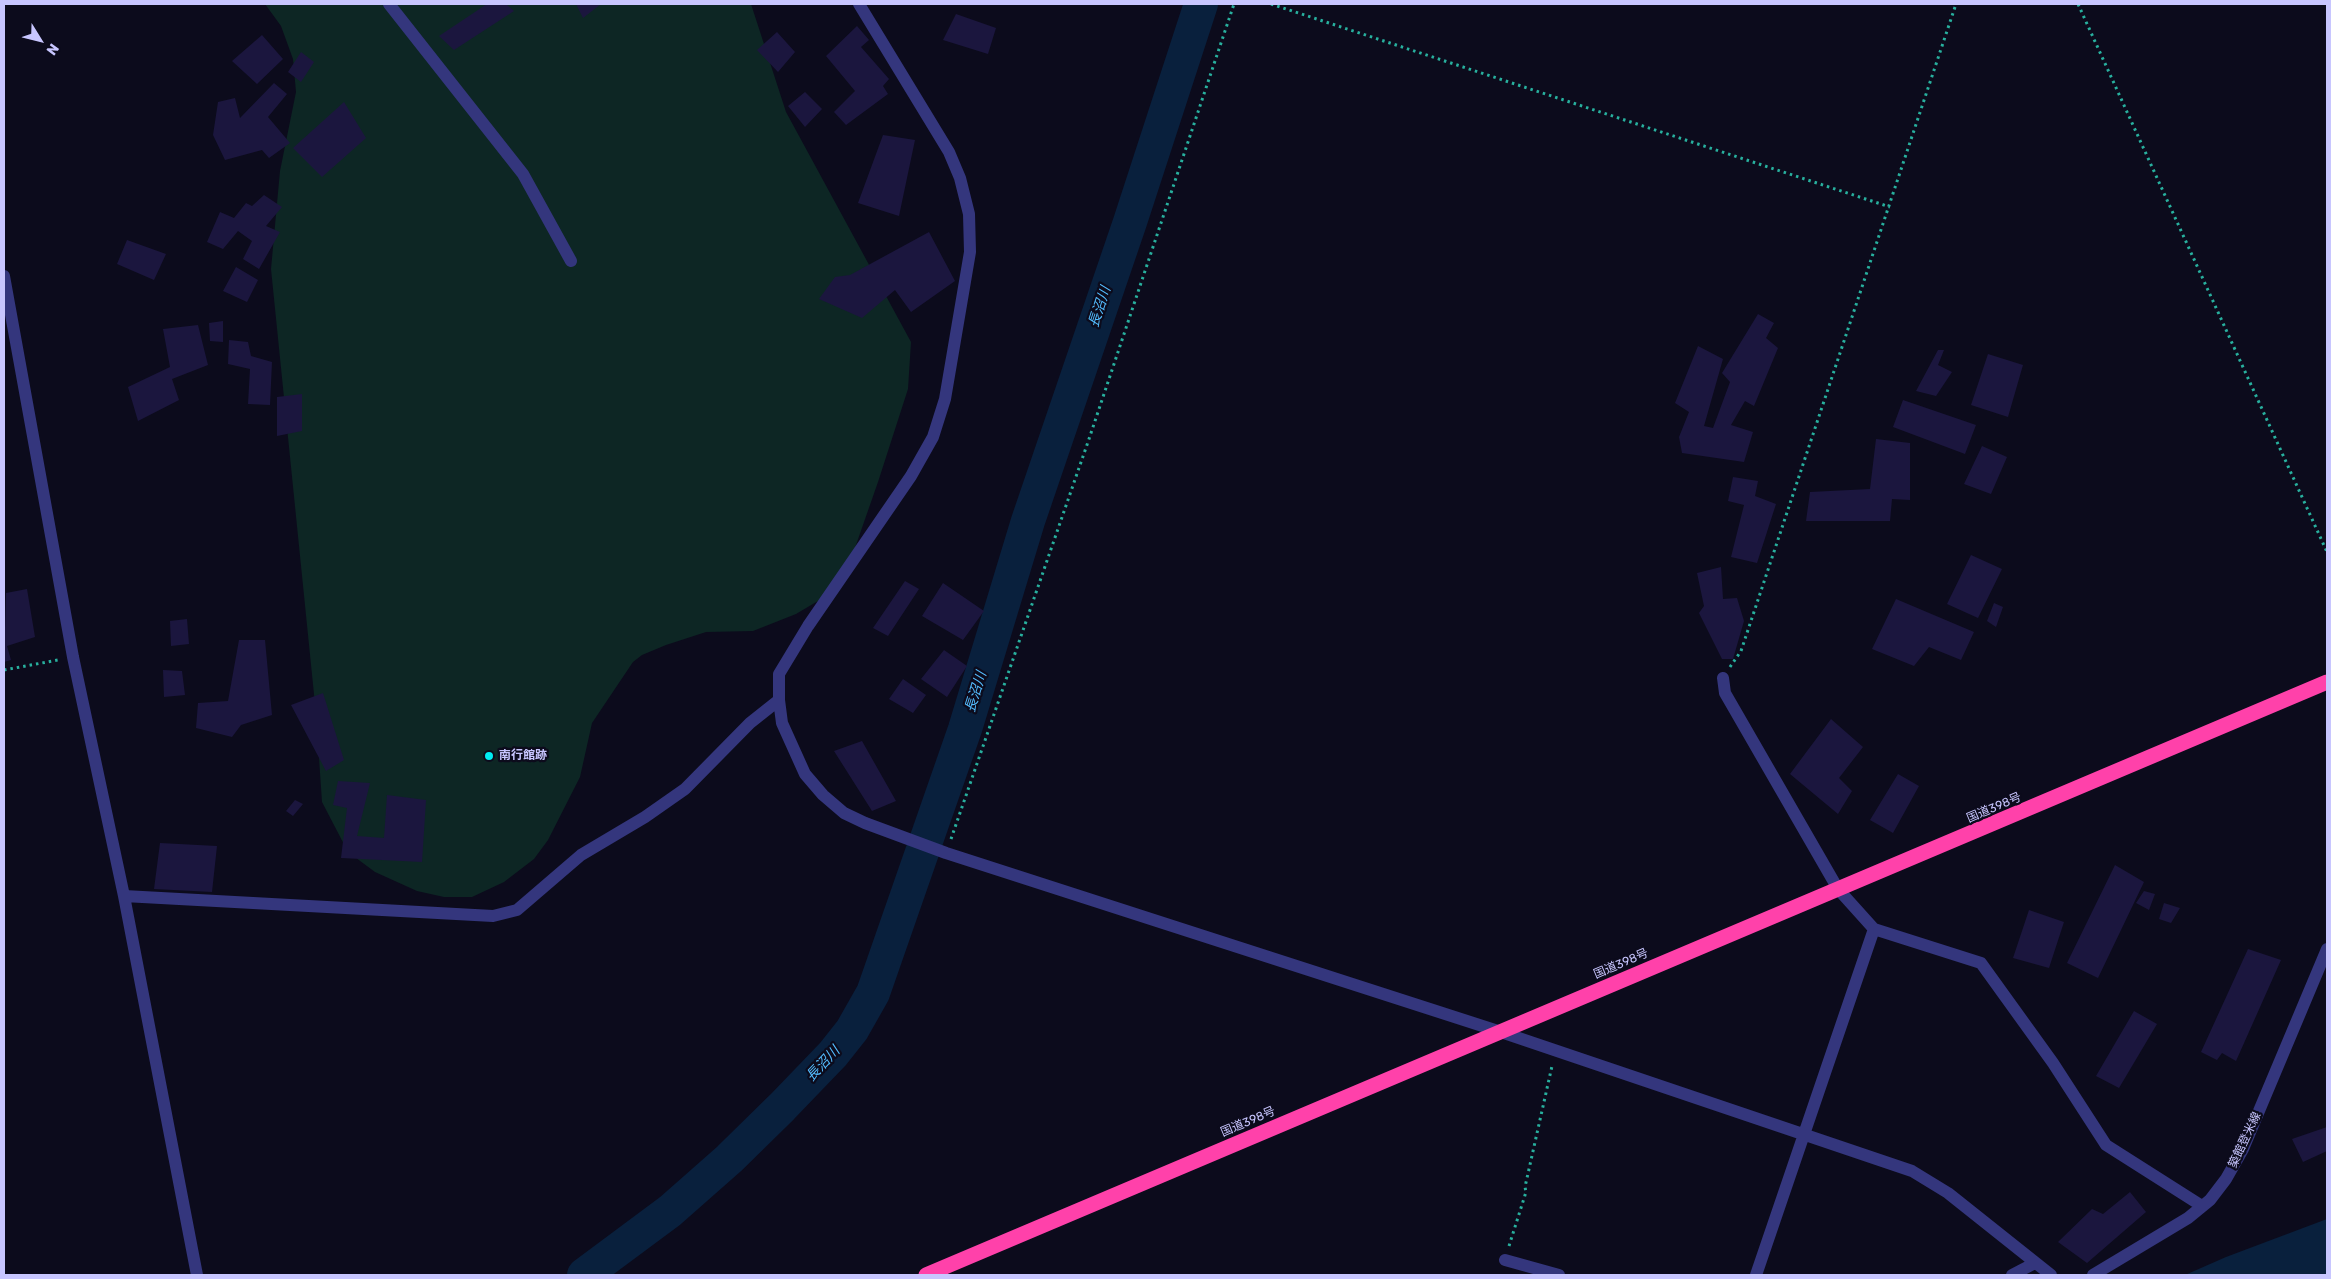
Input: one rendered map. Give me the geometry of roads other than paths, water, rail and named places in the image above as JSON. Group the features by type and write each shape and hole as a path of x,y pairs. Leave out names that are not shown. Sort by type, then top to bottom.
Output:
{"highway":[{"name":"国道398号","path":"926,1275 1498,1031 2327,682"}],"street":[{"path":"389,4 523,174 571,262"},
{"path":"859,4 950,152 960,178 969,214 970,252 945,399 933,437 911,476 778,674 778,700 782,723 805,774 822,795 844,813 946,854 1498,1031 1912,1172 1948,1193 2051,1275"},
{"path":"4,276 73,657 124,896 197,1275"},
{"path":"1723,678 1726,692 1838,889 1874,930 1981,962 2053,1063 2106,1145 2202,1206"},
{"path":"124,896 493,916 517,910 581,855 645,817 686,789 750,723 778,700"},
{"path":"1756,1275 1874,930"},
{"name":"築館登米線","path":"2093,1275 2188,1218 2202,1206 2226,1179 2243,1149 2327,949"},
{"path":"1505,1260 1559,1275"},
{"path":"2012,1275 2035,1263"}],"water":[{"path":"2327,1219 2327,1275 2185,1275 2226,1257"}],"waterway":[{"name":"長沼川","path":"584,1275 670,1211 729,1159 833,1054 852,1030 873,993 965,729 1028,521 1130,222 1201,4"}],"place":[{"name":"南行館跡","path":"489,756"}]}
